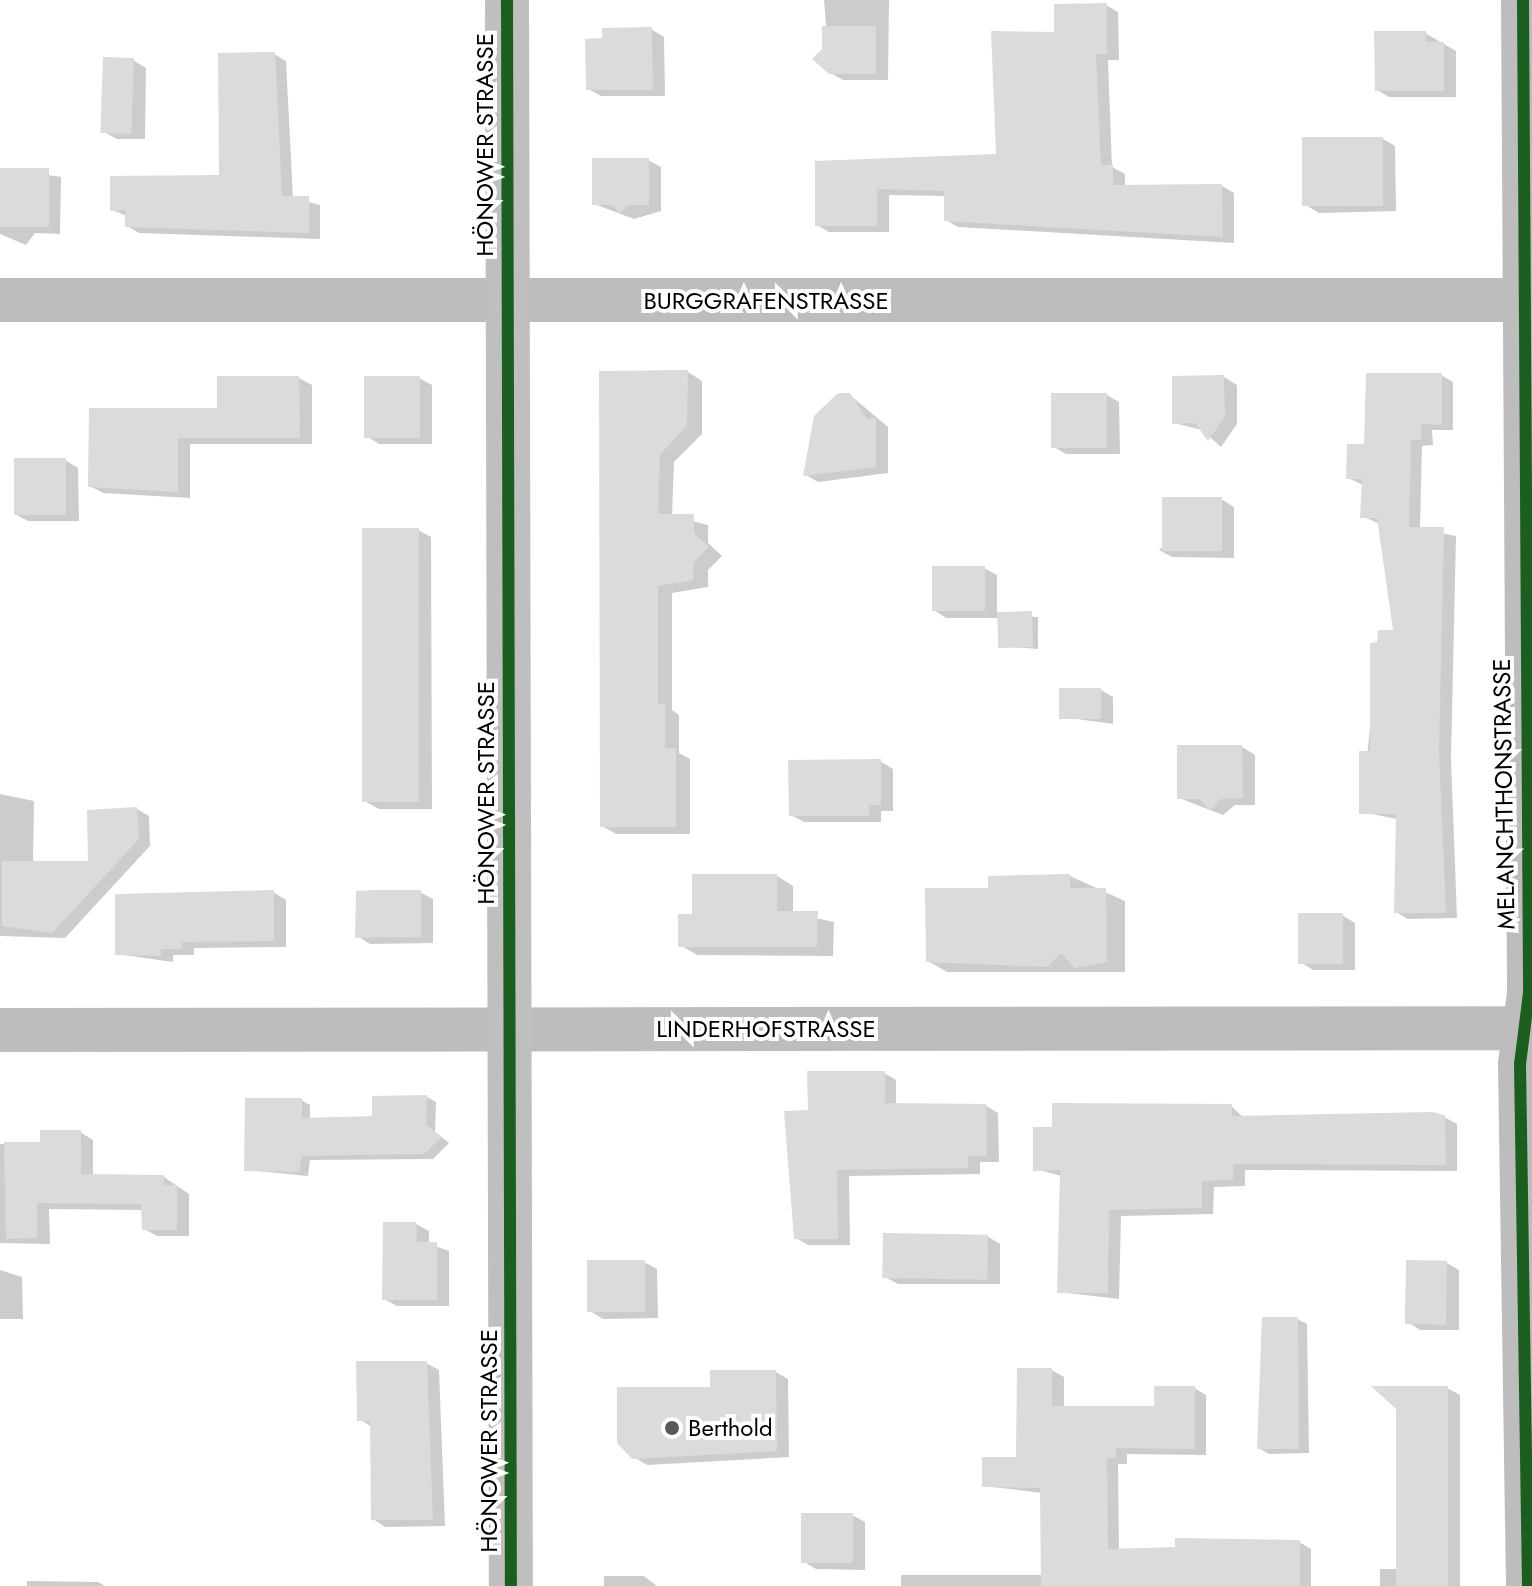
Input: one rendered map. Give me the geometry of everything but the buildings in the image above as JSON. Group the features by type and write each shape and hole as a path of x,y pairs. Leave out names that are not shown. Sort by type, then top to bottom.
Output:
{"main road":[{"name":"HÖNOWER STRASSE","path":"507,0 511,1586"}],"street":[{"name":"MELANCHTHONSTRASSE","path":"1523,0 1529,993 1528,1586"},
{"name":"BURGGRAFENSTRASSE","path":"0,300 1526,300"},
{"name":"LINDERHOFSTRASSE","path":"0,1030 1527,1028"}],"cycle path":[{"path":"507,0 511,1586"},
{"path":"1523,0 1529,993 1520,1064 1528,1586"}],"place":[{"name":"Berthold","path":"672,1428"}]}
